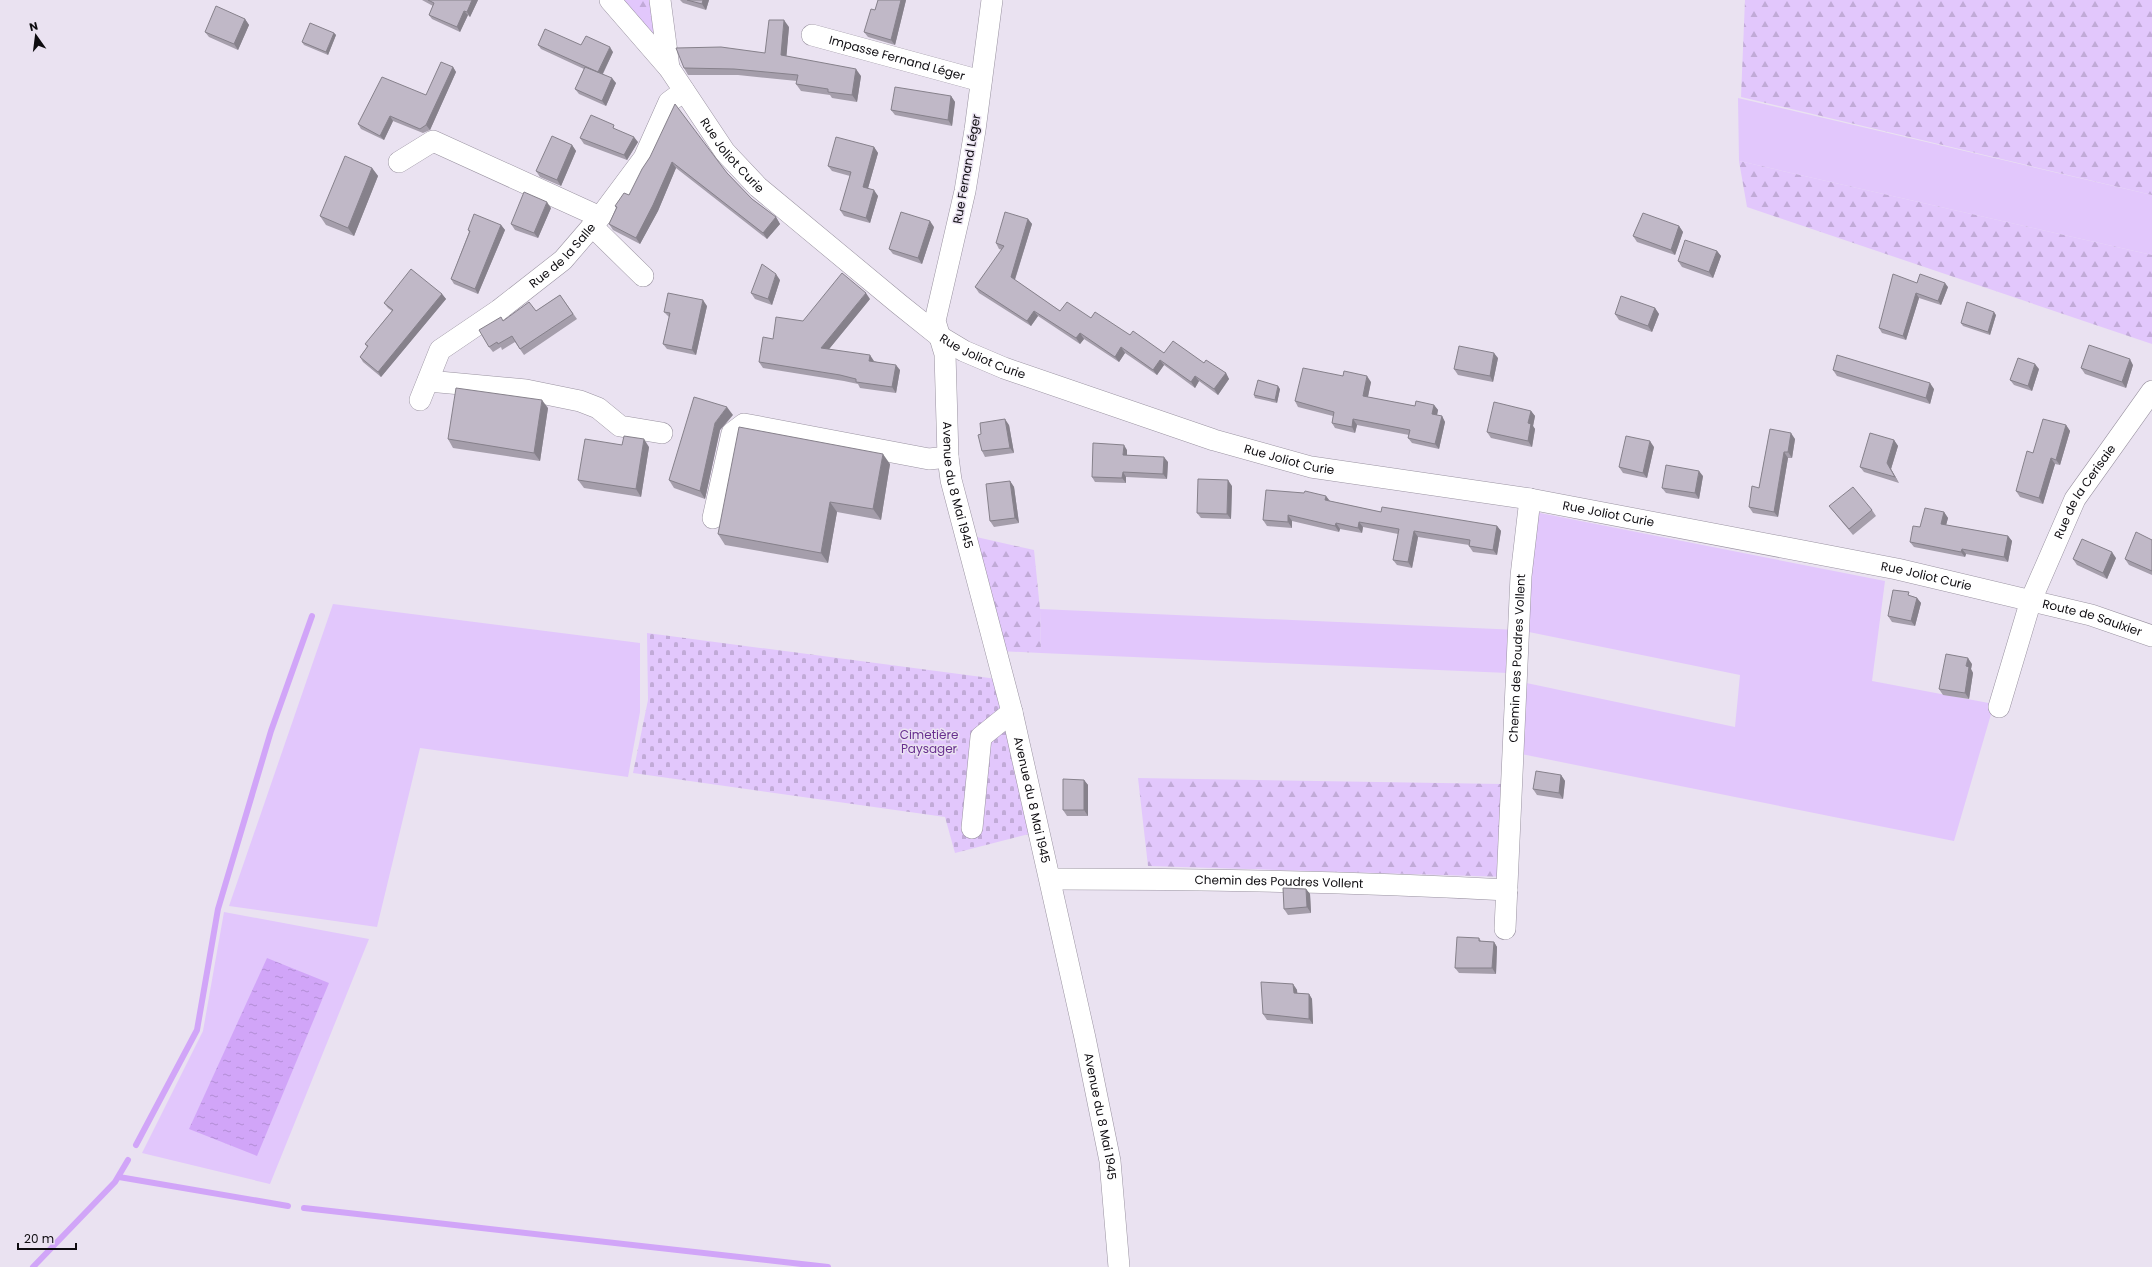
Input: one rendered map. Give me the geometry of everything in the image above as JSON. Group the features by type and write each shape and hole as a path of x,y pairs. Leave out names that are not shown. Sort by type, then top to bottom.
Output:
{"street":[{"name":"Rue Joliot Curie","path":"611,0 669,68 725,152 758,187 940,336 964,351 1004,368 1214,440 1311,467 1530,499 1897,569 2031,600"},
{"path":"660,0 669,68"},
{"name":"Rue Fernand Léger","path":"940,336 935,321 965,191 992,0"},
{"name":"Impasse Fernand Léger","path":"812,35 981,81"},
{"name":"Rue de la Salle","path":"662,433 620,426 598,408 580,401 526,390 424,390 440,350 499,310 562,260 596,222 644,158 669,102 684,91"},
{"path":"399,162 433,141 596,222 643,276"},
{"name":"Avenue du 8 Mai 1945","path":"940,336 945,354 948,457 951,480 1012,712 1051,879 1110,1161 1119,1267"},
{"name":"Rue de la Cerisaie","path":"1999,707 2031,600 2075,499 2152,391"},
{"path":"713,518 732,433 744,424 929,459 948,457"},
{"name":"Chemin des Poudres Vollent","path":"1505,929 1521,576 1530,499"},
{"name":"Route de Saulxier","path":"2031,600 2091,615 2152,636"},
{"path":"972,828 981,737 1012,712"},
{"name":"Chemin des Poudres Vollent","path":"1051,879 1394,884 1507,890"}],"green space":[{"path":"618,0 657,0 663,25 653,41"},
{"path":"1745,0 2152,0 2152,195 1741,97"},
{"path":"1738,98 2152,195 2152,255 1739,161"},
{"path":"1739,161 2152,255 2152,344 1747,207"},
{"path":"1535,512 1885,581 1872,681 1994,704 1954,841 1521,754 1517,681 1735,727 1740,675 1519,630"},
{"path":"972,536 1034,550 1040,609 1041,653 1000,651"},
{"path":"333,604 640,643 640,712 628,777 420,748 377,927 229,906"},
{"path":"1040,609 1519,630 1508,673 1041,653"},
{"name":"Cimetière Paysager","path":"647,633 997,679 1029,834 955,853 945,817 633,773 648,700"},
{"path":"1138,778 1502,784 1508,877 1148,866"},
{"path":"224,912 369,939 270,1184 142,1153 203,1031"}],"water":[{"path":"267,958 329,983 257,1156 189,1129"}],"building":[{"path":"428,0 472,0 467,12 464,11 457,27 429,15 434,3"},
{"path":"687,0 703,0 702,4"},
{"path":"878,0 901,0 891,40 864,32 871,9 875,10"},
{"path":"216,6 245,19 234,44 205,32"},
{"path":"769,20 784,20 781,55 856,69 852,95 828,92 828,89 796,84 798,75 734,69 684,68 676,48 721,47 765,53"},
{"path":"310,23 334,33 326,52 302,42"},
{"path":"545,29 581,45 586,36 610,47 598,72 538,45"},
{"path":"441,62 453,67 426,125 420,129 390,116 380,136 358,124 382,77 426,95"},
{"path":"585,67 612,78 602,101 575,89"},
{"path":"895,87 951,96 948,120 891,110"},
{"path":"675,104 727,173 752,199 776,217 763,233 672,162 653,205 636,238 609,224 617,207 615,206 624,193 629,195 650,157"},
{"path":"591,115 614,125 613,128 634,137 624,155 580,138"},
{"path":"552,136 572,145 557,180 536,171"},
{"path":"836,137 874,147 863,187 874,190 866,218 840,210 851,172 828,166"},
{"path":"345,156 372,168 348,228 320,216"},
{"path":"524,192 547,202 534,233 511,224"},
{"path":"901,212 930,221 918,258 889,249"},
{"path":"1005,212 1028,219 1011,277 1060,311 1067,302 1091,318 1095,312 1130,335 1133,331 1164,353 1173,341 1204,363 1206,360 1226,373 1214,389 1195,376 1191,382 1160,360 1153,370 1121,347 1115,357 1080,333 1076,338 1034,311 1027,321 975,287 1004,246 996,243"},
{"path":"1643,213 1679,226 1671,250 1633,236"},
{"path":"474,214 501,225 475,289 451,279 470,231 468,230"},
{"path":"1685,240 1717,251 1709,272 1678,261"},
{"path":"762,264 776,274 768,299 751,293"},
{"path":"411,269 442,294 378,372 360,357 368,346 365,344 393,310 384,303"},
{"path":"842,273 866,293 821,348 870,355 869,361 896,365 892,387 856,382 856,379 840,375 759,362 763,337 773,339 776,317 803,321"},
{"path":"1893,274 1917,283 1920,274 1945,283 1938,301 1916,293 1903,336 1879,328"},
{"path":"668,293 703,300 692,350 663,344 670,313 664,312"},
{"path":"560,295 573,314 520,349 512,336 489,347 479,330 501,317 503,321 529,302 536,311"},
{"path":"1621,296 1655,308 1648,326 1615,314"},
{"path":"1967,302 1994,312 1988,332 1961,323"},
{"path":"2089,345 2130,359 2122,382 2081,368"},
{"path":"1459,346 1494,353 1490,376 1454,369"},
{"path":"1837,355 1930,383 1926,398 1833,370"},
{"path":"2018,358 2035,364 2028,386 2010,380"},
{"path":"1303,368 1343,376 1344,371 1367,376 1363,396 1415,406 1416,401 1434,405 1432,414 1442,416 1435,444 1408,438 1410,430 1353,419 1352,427 1332,423 1334,412 1295,401"},
{"path":"1258,380 1278,386 1275,400 1254,395"},
{"path":"456,388 542,400 534,453 448,439"},
{"path":"694,397 727,407 715,423 700,491 669,480"},
{"path":"1494,402 1531,411 1528,423 1531,424 1528,441 1487,432"},
{"path":"1005,419 1010,448 982,451 978,435 981,434 980,423"},
{"path":"2043,419 2066,425 2056,460 2051,458 2039,498 2016,491 2027,451 2033,453"},
{"path":"739,427 883,454 873,509 830,502 821,553 718,534"},
{"path":"1770,429 1791,433 1788,452 1784,452 1774,512 1749,507 1752,486 1759,488"},
{"path":"1870,433 1894,440 1887,463 1895,477 1860,467"},
{"path":"624,436 644,439 636,489 578,480 585,439 622,445"},
{"path":"1626,436 1650,441 1643,473 1619,467"},
{"path":"1093,443 1124,445 1123,455 1164,457 1163,474 1123,472 1122,478 1092,477"},
{"path":"1666,465 1699,471 1695,493 1662,488"},
{"path":"1198,479 1228,480 1227,514 1197,513"},
{"path":"1010,481 1015,518 990,521 986,484"},
{"path":"1853,487 1872,510 1849,529 1829,506"},
{"path":"1266,490 1304,493 1305,491 1326,496 1325,500 1381,512 1382,507 1497,526 1493,550 1469,546 1470,540 1414,531 1408,562 1393,560 1399,529 1359,522 1358,528 1336,523 1335,526 1288,515 1288,522 1263,520"},
{"path":"1925,508 1944,512 1941,524 2008,536 2004,557 1962,549 1961,552 1910,542 1913,526 1920,527"},
{"path":"2136,532 2152,540 2152,571 2125,559"},
{"path":"2082,539 2112,552 2103,573 2073,559"},
{"path":"1893,590 1909,592 1908,595 1917,598 1911,621 1888,616"},
{"path":"1946,654 1968,658 1966,666 1969,667 1965,693 1939,689"},
{"path":"1536,771 1561,775 1559,793 1533,789"},
{"path":"1063,779 1084,780 1084,810 1063,810"},
{"path":"1283,888 1306,889 1307,907 1284,909"},
{"path":"1457,937 1479,938 1479,941 1494,942 1492,968 1455,968"},
{"path":"1261,982 1293,984 1294,993 1309,994 1309,1019 1263,1014"}],"waterway":[{"path":"136,1145 197,1030 218,909 271,731 312,616"},
{"path":"33,1267 115,1182 128,1160"},
{"path":"119,1177 288,1206"},
{"path":"304,1208 828,1267"}]}
